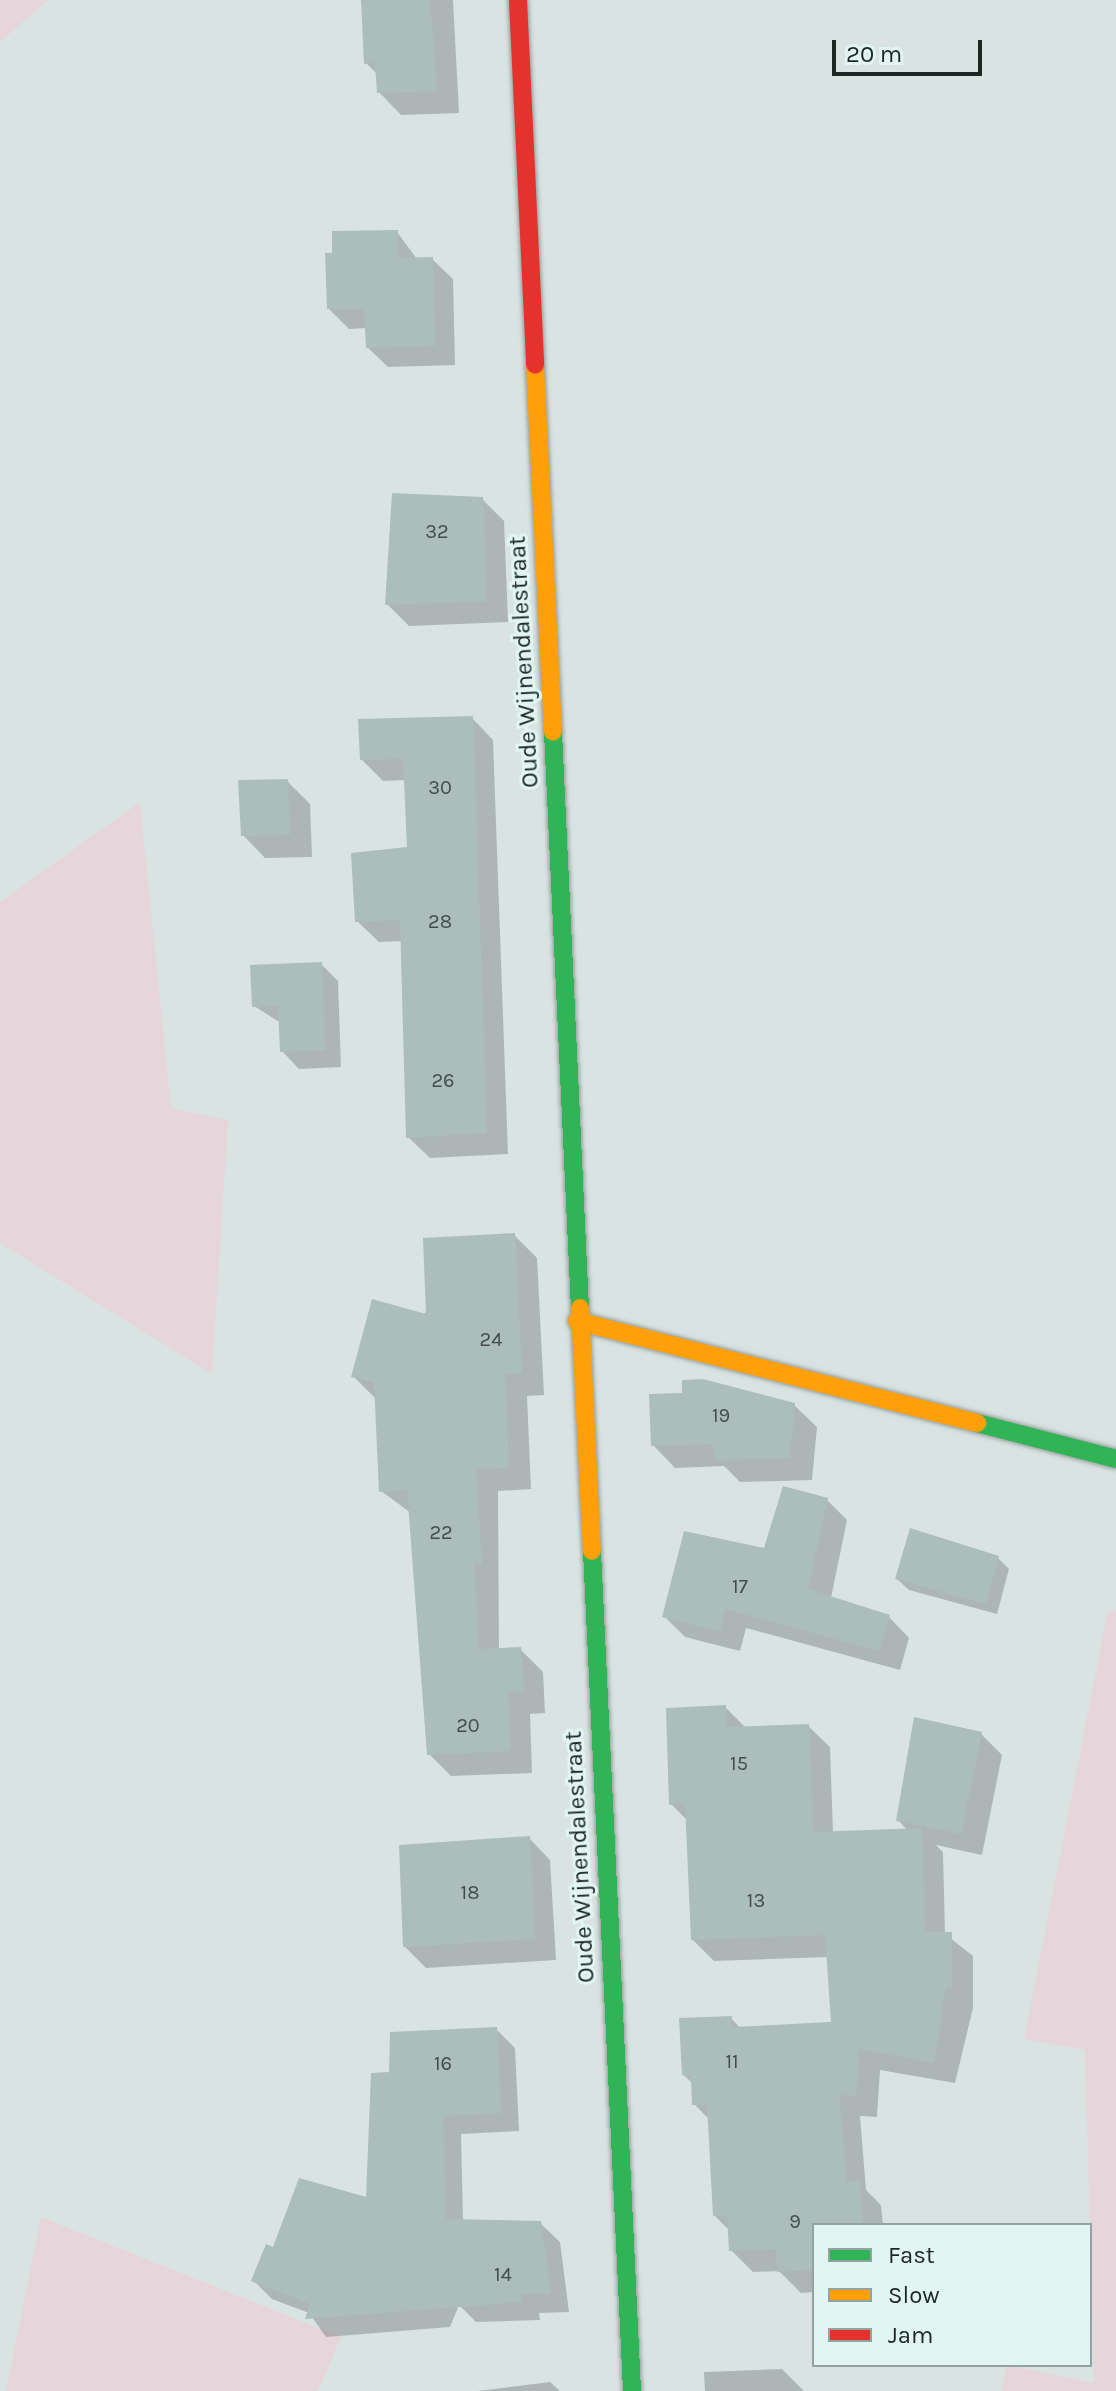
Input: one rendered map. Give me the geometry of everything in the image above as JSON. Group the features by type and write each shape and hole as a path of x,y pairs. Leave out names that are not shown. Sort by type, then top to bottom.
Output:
{"street":[{"name":"Oude Wijnendalestraat","path":"518,0 577,1321 632,2391"},
{"path":"577,1321 1116,1459"}],"shaded area":[{"path":"0,0 48,0 0,42"},
{"path":"140,802 171,1108 228,1120 212,1374 0,1243 0,902"},
{"path":"1108,1610 1116,1612 1116,2391 1001,2391 1007,2367 1094,2383 1085,2050 1024,2039"},
{"path":"41,2217 341,2337 318,2391 6,2391"}],"building":[{"path":"361,0 430,0 437,91 377,93 375,63 364,64"},
{"path":"398,230 398,258 433,257 435,346 366,348 364,309 327,309 325,253 332,253 332,231"},
{"path":"392,493 483,497 487,601 385,605"},
{"path":"473,716 487,1133 406,1138 400,920 355,922 351,853 407,847 403,759 360,760 358,719"},
{"path":"288,779 290,835 241,836 238,780"},
{"path":"322,962 325,1050 280,1052 278,1006 252,1007 250,965"},
{"path":"515,1233 522,1373 505,1374 509,1468 476,1469 482,1564 474,1564 479,1649 521,1647 524,1691 508,1692 511,1751 427,1755 407,1490 379,1492 374,1382 351,1377 372,1299 426,1314 423,1238"},
{"path":"703,1379 795,1403 790,1458 715,1460 713,1444 651,1446 649,1394 682,1393 682,1380"},
{"path":"783,1486 828,1498 808,1589 890,1615 879,1651 725,1609 720,1632 662,1617 684,1531 764,1548"},
{"path":"910,1528 999,1556 986,1604 895,1579"},
{"path":"726,1705 726,1727 809,1724 813,1832 922,1828 925,1932 952,1932 952,1987 946,1987 934,2063 859,2049 856,2096 839,2095 847,2181 860,2181 863,2223 812,2223 812,2270 777,2272 776,2249 729,2251 727,2216 713,2216 707,2105 692,2105 691,2076 682,2075 679,2018 732,2016 732,2027 831,2022 825,1935 691,1940 685,1804 669,1805 666,1708"},
{"path":"914,1717 982,1732 961,1834 896,1821"},
{"path":"530,1836 535,1939 403,1947 399,1845"},
{"path":"497,2027 501,2113 443,2116 446,2219 541,2221 551,2293 521,2294 522,2302 305,2319 310,2304 251,2281 266,2244 273,2247 299,2178 366,2197 371,2073 389,2072 390,2032"}],"traffic: fast":[{"path":"553,732 580,1308"},
{"path":"977,1423 1116,1459"},
{"path":"592,1551 632,2391"}],"traffic: slow":[{"path":"535,365 553,732"},
{"path":"580,1308 592,1551"},
{"path":"577,1321 977,1423"}],"traffic: jam":[{"path":"518,0 535,365"}]}
